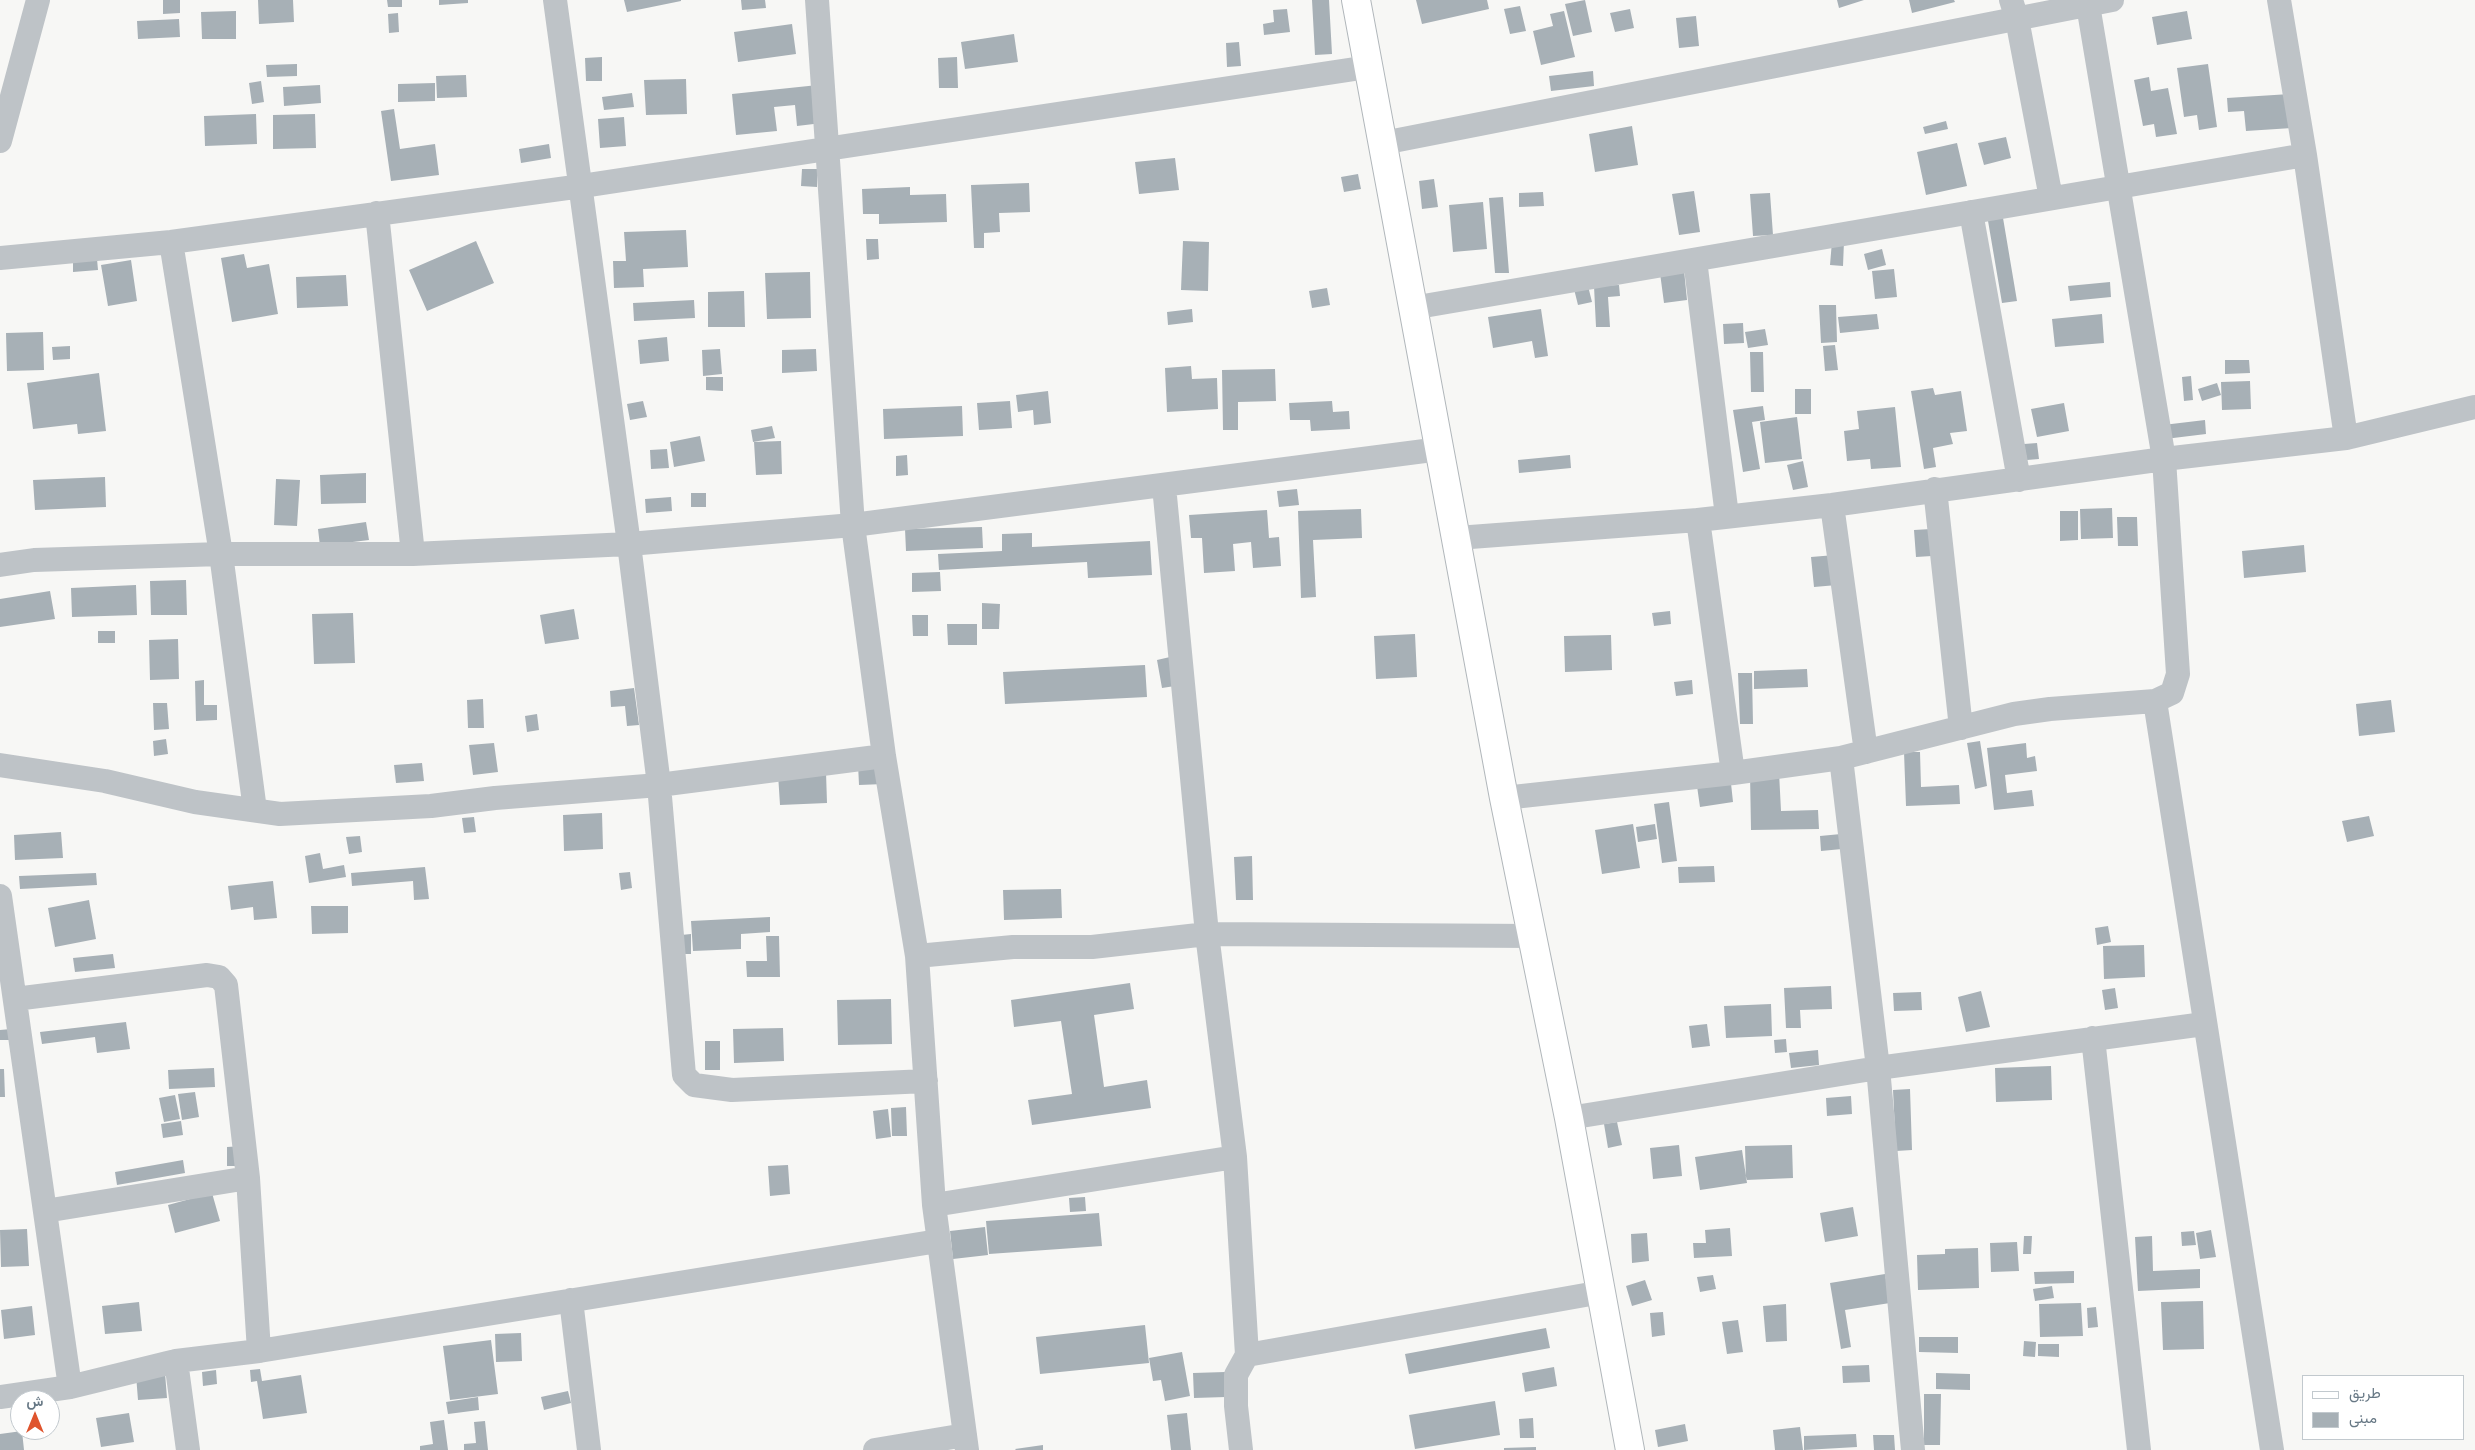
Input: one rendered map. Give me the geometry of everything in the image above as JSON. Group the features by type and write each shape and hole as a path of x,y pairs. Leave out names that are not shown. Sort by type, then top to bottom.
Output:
{"main road":[{"path":"1356,0 1504,798 1534,936 1630,1450"}],"street":[{"path":"0,141 38,0"},
{"path":"555,0 630,544 659,785 684,1075 694,1085 732,1090 926,1082"},
{"path":"817,0 853,525 884,756 917,956 934,1204 966,1443 875,1450"},
{"path":"1383,143 2014,10 2088,5 2112,0"},
{"path":"2279,0 2305,154 2346,438"},
{"path":"1504,798 1733,773 1841,758 2014,714 2050,708 2155,701 2172,693 2178,674 2164,459 2088,5"},
{"path":"2014,10 2051,198"},
{"path":"0,258 171,242 582,186 1368,67"},
{"path":"1412,308 2305,154"},
{"path":"1972,212 2019,480"},
{"path":"377,213 413,554"},
{"path":"171,242 221,554 255,810"},
{"path":"1694,260 1727,516"},
{"path":"1457,538 1698,520 1832,505 1935,489 2019,480 2164,459 2346,438 2475,406"},
{"path":"0,565 34,560 221,554 413,554 630,544 853,525 1164,486 1440,448"},
{"path":"1164,486 1207,934 1235,1157 1247,1354 1236,1375 1236,1406 1241,1450"},
{"path":"1935,489 1961,728"},
{"path":"1832,505 1866,752"},
{"path":"1698,520 1733,773"},
{"path":"2155,701 2272,1450"},
{"path":"0,765 105,781 195,802 280,814 431,806 495,798 659,785 884,756"},
{"path":"1841,758 1878,1068 1913,1450"},
{"path":"0,896 70,1388"},
{"path":"917,956 1013,947 1092,947 1207,934 1534,936"},
{"path":"15,999 208,975 219,977 226,985 248,1178 259,1351"},
{"path":"1569,1118 1878,1068 2204,1024"},
{"path":"2093,1038 2138,1450"},
{"path":"934,1204 1235,1157"},
{"path":"45,1210 248,1178"},
{"path":"0,1397 70,1388 176,1361 259,1351 938,1241"},
{"path":"1247,1354 1602,1292"},
{"path":"572,1300 589,1450"},
{"path":"176,1361 188,1450"}],"building":[{"path":"163,0 180,0 180,13 163,14"},
{"path":"258,0 293,0 294,22 259,24"},
{"path":"387,0 402,0 402,7 388,7"},
{"path":"439,0 468,0 468,3 439,5"},
{"path":"624,0 681,0 681,1 627,12"},
{"path":"741,0 765,0 766,8 742,10"},
{"path":"1312,0 1329,0 1332,54 1315,55"},
{"path":"1416,0 1487,0 1489,9 1422,24"},
{"path":"1585,0 1592,32 1573,36 1565,4"},
{"path":"1837,0 1864,0 1839,8"},
{"path":"1909,0 1954,0 1955,2 1912,13"},
{"path":"1520,6 1526,31 1510,34 1504,9"},
{"path":"1287,9 1290,32 1264,35 1263,24 1274,22 1273,10"},
{"path":"1630,9 1634,28 1615,32 1610,13"},
{"path":"236,11 236,39 202,39 201,12"},
{"path":"1564,11 1575,57 1541,65 1533,31 1553,26 1550,14"},
{"path":"2187,11 2192,39 2157,45 2152,17"},
{"path":"398,13 399,32 389,33 388,14"},
{"path":"1696,16 1699,46 1679,48 1676,18"},
{"path":"179,19 180,37 138,39 137,21"},
{"path":"792,24 796,54 738,62 734,32"},
{"path":"1014,34 1018,62 965,69 961,42"},
{"path":"1239,42 1241,66 1227,67 1226,43"},
{"path":"602,57 602,81 586,81 585,58"},
{"path":"957,57 958,88 939,88 938,58"},
{"path":"297,64 297,76 267,77 266,65"},
{"path":"2208,64 2217,127 2199,130 2197,115 2184,117 2177,68"},
{"path":"1593,71 1594,86 1551,91 1549,76"},
{"path":"466,75 467,97 437,98 436,76"},
{"path":"2149,77 2151,91 2168,88 2177,134 2156,137 2154,124 2143,126 2134,80"},
{"path":"686,79 687,114 646,115 644,80"},
{"path":"261,81 264,102 252,104 249,83"},
{"path":"435,83 435,101 398,102 398,84"},
{"path":"320,85 321,103 284,106 283,87"},
{"path":"818,85 822,123 797,126 795,105 774,107 777,131 736,135 732,94"},
{"path":"632,93 634,107 604,110 602,97"},
{"path":"2290,94 2292,128 2246,131 2244,111 2228,112 2227,98"},
{"path":"394,109 400,149 435,144 439,175 391,181 381,111"},
{"path":"256,114 257,144 205,146 204,116"},
{"path":"315,114 316,148 273,149 273,115"},
{"path":"624,117 626,146 600,148 598,119"},
{"path":"1946,121 1948,129 1925,134 1923,127"},
{"path":"1632,126 1638,165 1595,172 1589,134"},
{"path":"2006,137 2011,158 1984,165 1978,143"},
{"path":"1957,143 1967,186 1926,195 1917,152"},
{"path":"549,144 551,158 521,163 519,149"},
{"path":"1175,158 1179,190 1139,194 1135,162"},
{"path":"802,169 817,169 817,187 801,186"},
{"path":"1358,174 1361,189 1344,192 1341,177"},
{"path":"1434,179 1438,207 1422,209 1419,181"},
{"path":"1029,183 1030,212 999,213 1000,232 984,233 984,248 974,248 971,185"},
{"path":"910,187 910,195 946,194 947,222 879,224 879,214 863,214 862,189"},
{"path":"1694,191 1700,232 1679,235 1672,194"},
{"path":"1543,192 1544,206 1519,207 1519,193"},
{"path":"1770,193 1773,235 1753,236 1750,194"},
{"path":"1503,197 1509,273 1495,273 1489,198"},
{"path":"1483,202 1487,249 1453,252 1449,205"},
{"path":"2002,212 2017,301 2002,303 1987,215"},
{"path":"686,230 688,267 643,269 644,287 614,288 613,261 626,261 624,232"},
{"path":"866,239 878,239 879,259 867,260"},
{"path":"476,241 494,283 427,311 409,270"},
{"path":"1183,241 1209,242 1208,291 1181,290"},
{"path":"1832,241 1844,241 1843,266 1830,265"},
{"path":"1882,249 1886,265 1868,270 1864,254"},
{"path":"244,254 247,268 269,264 278,314 232,322 221,258"},
{"path":"97,259 98,270 73,272 73,260"},
{"path":"131,260 137,301 108,306 101,265"},
{"path":"1894,269 1897,297 1875,299 1872,271"},
{"path":"1684,270 1687,300 1664,303 1660,273"},
{"path":"810,272 811,318 767,319 765,273"},
{"path":"346,275 348,306 297,308 296,277"},
{"path":"2110,282 2111,297 2070,301 2068,286"},
{"path":"1619,285 1620,296 1608,297 1610,327 1596,327 1594,286"},
{"path":"1588,286 1592,302 1578,305 1574,289"},
{"path":"1327,288 1330,305 1312,308 1309,291"},
{"path":"744,291 745,327 708,327 708,292"},
{"path":"694,300 695,318 634,321 633,303"},
{"path":"1819,305 1836,305 1837,342 1821,343"},
{"path":"1192,309 1193,322 1168,325 1167,312"},
{"path":"1541,309 1548,356 1535,358 1532,341 1493,348 1488,317"},
{"path":"1877,314 1879,329 1840,333 1838,317"},
{"path":"2102,314 2104,343 2055,347 2052,319"},
{"path":"1743,323 1744,343 1724,344 1723,324"},
{"path":"1765,329 1768,345 1748,348 1745,332"},
{"path":"43,332 44,370 7,371 6,333"},
{"path":"667,337 669,361 640,364 638,340"},
{"path":"1835,345 1838,370 1825,371 1823,346"},
{"path":"70,346 70,359 53,360 52,347"},
{"path":"720,349 722,374 703,376 702,350"},
{"path":"816,349 817,371 782,373 782,350"},
{"path":"1750,352 1763,352 1764,392 1751,392"},
{"path":"2225,360 2249,360 2250,373 2225,374"},
{"path":"1191,366 1192,379 1217,378 1218,409 1167,412 1165,368"},
{"path":"1275,369 1276,401 1238,402 1238,430 1223,430 1222,370"},
{"path":"99,373 106,431 78,434 77,424 33,429 27,383"},
{"path":"2191,376 2193,400 2184,401 2182,377"},
{"path":"706,377 723,377 723,391 706,390"},
{"path":"2250,381 2251,409 2222,410 2221,382"},
{"path":"2217,383 2221,395 2202,401 2198,389"},
{"path":"1933,388 1935,395 1961,391 1967,431 1950,433 1953,444 1933,448 1936,467 1924,469 1911,391"},
{"path":"1795,389 1811,389 1811,414 1795,414"},
{"path":"1048,391 1051,423 1034,425 1033,410 1018,412 1016,395"},
{"path":"643,401 647,417 630,420 627,404"},
{"path":"1010,401 1012,428 979,430 977,403"},
{"path":"1332,401 1333,412 1349,411 1350,429 1311,431 1310,420 1290,420 1289,403"},
{"path":"2064,403 2069,431 2037,437 2031,409"},
{"path":"962,406 963,436 884,439 883,409"},
{"path":"1763,406 1765,420 1752,422 1760,469 1743,472 1733,410"},
{"path":"1895,407 1901,467 1871,469 1870,459 1847,461 1844,431 1859,429 1857,411"},
{"path":"1797,417 1802,459 1765,463 1760,422"},
{"path":"2205,420 2206,434 2165,439 2163,425"},
{"path":"772,426 775,438 753,442 751,430"},
{"path":"700,436 705,461 674,467 670,442"},
{"path":"781,441 782,474 756,475 754,442"},
{"path":"2037,443 2039,459 2027,460 2024,444"},
{"path":"667,449 669,468 651,469 650,450"},
{"path":"907,455 908,475 896,476 896,456"},
{"path":"1570,455 1571,468 1519,473 1518,460"},
{"path":"1803,461 1808,487 1793,490 1787,465"},
{"path":"366,473 366,503 321,504 320,475"},
{"path":"105,477 106,507 35,510 33,480"},
{"path":"276,479 300,480 297,526 274,525"},
{"path":"1297,489 1299,505 1279,507 1277,491"},
{"path":"691,493 706,493 706,507 691,507"},
{"path":"671,497 672,511 646,513 645,499"},
{"path":"2112,508 2113,538 2081,539 2080,509"},
{"path":"1361,509 1362,538 1313,540 1316,597 1301,598 1298,511"},
{"path":"1267,510 1269,538 1279,537 1281,566 1253,568 1251,542 1233,544 1235,571 1204,573 1202,538 1191,538 1189,515"},
{"path":"2060,511 2078,511 2078,540 2060,541"},
{"path":"2117,517 2137,517 2138,546 2118,546"},
{"path":"366,522 369,540 320,546 318,529"},
{"path":"982,527 983,548 906,551 905,529"},
{"path":"1931,529 1932,556 1916,557 1914,530"},
{"path":"1032,533 1032,547 1150,541 1152,575 1088,578 1087,562 939,570 938,554 1002,551 1002,534"},
{"path":"2304,545 2306,572 2244,578 2242,551"},
{"path":"1835,555 1837,585 1814,587 1811,557"},
{"path":"940,572 941,591 912,592 912,573"},
{"path":"186,580 187,615 151,615 150,581"},
{"path":"136,585 137,615 72,617 71,588"},
{"path":"50,591 55,619 0,627 0,599"},
{"path":"982,603 1000,604 999,629 982,629"},
{"path":"574,609 579,639 545,644 540,615"},
{"path":"1670,611 1671,624 1654,626 1652,613"},
{"path":"353,613 355,663 314,664 312,614"},
{"path":"912,615 928,615 928,636 913,636"},
{"path":"947,624 977,624 977,645 948,645"},
{"path":"98,631 115,631 115,643 98,643"},
{"path":"1415,634 1417,677 1376,679 1374,636"},
{"path":"1611,635 1612,670 1565,672 1564,636"},
{"path":"178,639 179,679 150,680 149,640"},
{"path":"1170,657 1175,686 1162,688 1157,660"},
{"path":"1145,665 1147,697 1005,704 1003,672"},
{"path":"1807,669 1808,687 1754,689 1754,671"},
{"path":"1738,673 1752,673 1753,724 1740,724"},
{"path":"204,680 204,705 217,705 217,720 196,721 195,681"},
{"path":"1692,680 1693,694 1676,696 1674,682"},
{"path":"634,688 639,725 627,726 625,706 611,707 610,691"},
{"path":"483,699 484,728 468,728 467,700"},
{"path":"2391,700 2395,732 2359,736 2356,704"},
{"path":"153,703 167,703 169,729 154,730"},
{"path":"537,714 539,730 527,732 525,716"},
{"path":"166,739 168,754 154,756 153,741"},
{"path":"1980,741 1987,786 1975,789 1967,743"},
{"path":"494,743 498,772 473,775 469,745"},
{"path":"2026,743 2027,758 2035,756 2037,771 2005,775 2007,793 2032,790 2034,806 1994,810 1987,748"},
{"path":"1904,752 1920,752 1921,787 1959,785 1960,804 1906,806"},
{"path":"422,763 424,781 396,783 394,765"},
{"path":"884,763 884,784 859,785 858,764"},
{"path":"826,772 827,803 780,805 778,774"},
{"path":"1779,772 1781,811 1818,810 1819,829 1751,830 1750,773"},
{"path":"1730,774 1733,802 1700,807 1696,779"},
{"path":"1669,802 1677,861 1662,863 1654,804"},
{"path":"602,813 603,849 564,851 563,815"},
{"path":"2369,816 2374,836 2347,842 2342,821"},
{"path":"474,817 476,832 464,833 462,818"},
{"path":"1633,824 1640,868 1602,874 1595,830"},
{"path":"1655,824 1657,839 1638,842 1636,827"},
{"path":"61,832 63,858 15,860 14,835"},
{"path":"1841,834 1842,849 1821,851 1820,836"},
{"path":"360,836 362,852 349,854 346,837"},
{"path":"320,853 323,869 344,865 346,877 309,883 305,856"},
{"path":"1252,856 1253,900 1236,900 1234,857"},
{"path":"1714,866 1715,882 1679,883 1678,867"},
{"path":"425,867 429,899 414,900 413,881 352,886 351,873"},
{"path":"630,872 632,888 621,890 619,873"},
{"path":"96,873 97,885 20,889 19,876"},
{"path":"273,881 277,918 254,920 253,907 231,910 228,886"},
{"path":"1061,889 1062,918 1004,920 1003,890"},
{"path":"89,900 96,939 55,947 48,908"},
{"path":"311,906 348,906 348,933 312,934"},
{"path":"770,917 770,932 741,934 741,949 693,951 691,921"},
{"path":"2108,926 2111,942 2097,945 2095,928"},
{"path":"691,934 691,954 682,954 681,935"},
{"path":"766,936 779,936 780,977 747,977 746,961 767,961"},
{"path":"2144,945 2145,977 2104,979 2103,946"},
{"path":"113,954 115,968 75,972 73,958"},
{"path":"1130,983 1134,1009 1094,1015 1104,1087 1147,1080 1151,1108 1032,1125 1028,1100 1072,1094 1061,1021 1014,1027 1011,1000"},
{"path":"1831,986 1832,1009 1800,1010 1801,1028 1786,1028 1784,988"},
{"path":"2115,988 2118,1008 2105,1010 2102,990"},
{"path":"1981,991 1990,1027 1966,1032 1958,997"},
{"path":"1921,992 1922,1010 1894,1011 1893,993"},
{"path":"891,999 892,1044 838,1045 837,1000"},
{"path":"1771,1004 1772,1036 1726,1038 1724,1006"},
{"path":"126,1022 130,1049 97,1053 95,1037 42,1044 40,1032"},
{"path":"1707,1024 1710,1046 1692,1048 1689,1026"},
{"path":"783,1028 784,1061 734,1063 733,1029"},
{"path":"11,1029 12,1040 0,1040 0,1030"},
{"path":"1786,1039 1787,1052 1775,1053 1774,1040"},
{"path":"705,1041 720,1041 720,1070 705,1070"},
{"path":"1818,1050 1819,1065 1791,1068 1789,1053"},
{"path":"2051,1066 2052,1100 1996,1102 1995,1068"},
{"path":"214,1068 215,1087 169,1089 168,1070"},
{"path":"0,1069 4,1069 5,1097 0,1097"},
{"path":"1910,1089 1912,1150 1896,1151 1893,1090"},
{"path":"195,1092 199,1117 182,1120 178,1094"},
{"path":"175,1095 180,1119 164,1122 159,1098"},
{"path":"1851,1096 1852,1114 1827,1116 1826,1098"},
{"path":"906,1107 907,1136 892,1136 891,1108"},
{"path":"888,1109 891,1137 876,1139 873,1111"},
{"path":"181,1121 183,1135 163,1138 161,1124"},
{"path":"1617,1122 1622,1145 1608,1148 1604,1124"},
{"path":"1679,1145 1682,1176 1653,1179 1650,1148"},
{"path":"1792,1145 1793,1178 1746,1180 1745,1146"},
{"path":"243,1146 243,1166 227,1166 227,1147"},
{"path":"1742,1150 1747,1183 1700,1190 1695,1157"},
{"path":"183,1160 185,1173 117,1185 115,1172"},
{"path":"788,1165 790,1194 770,1196 768,1166"},
{"path":"212,1193 220,1221 175,1233 168,1205"},
{"path":"1085,1197 1086,1211 1070,1212 1069,1198"},
{"path":"1853,1207 1858,1236 1825,1242 1820,1213"},
{"path":"1099,1213 1102,1246 989,1254 986,1221"},
{"path":"985,1227 988,1255 953,1259 950,1231"},
{"path":"1730,1228 1732,1256 1694,1258 1693,1243 1706,1243 1705,1230"},
{"path":"27,1229 29,1266 1,1267 0,1230"},
{"path":"2211,1230 2216,1257 2200,1259 2196,1233"},
{"path":"2194,1231 2196,1245 2182,1246 2181,1232"},
{"path":"1647,1233 1649,1261 1632,1263 1631,1234"},
{"path":"2024,1236 2032,1236 2031,1254 2023,1254"},
{"path":"2152,1236 2153,1271 2200,1269 2200,1288 2138,1291 2135,1237"},
{"path":"2017,1242 2019,1271 1991,1272 1990,1243"},
{"path":"1978,1248 1979,1288 1918,1290 1917,1255 1945,1254 1945,1249"},
{"path":"2074,1271 2074,1283 2035,1284 2034,1272"},
{"path":"1885,1274 1890,1303 1845,1310 1851,1347 1841,1349 1830,1283"},
{"path":"1713,1275 1716,1289 1700,1292 1697,1277"},
{"path":"1645,1280 1652,1300 1632,1306 1626,1286"},
{"path":"2052,1286 2054,1298 2035,1301 2033,1289"},
{"path":"2203,1301 2204,1349 2163,1350 2161,1302"},
{"path":"139,1302 142,1331 105,1334 102,1306"},
{"path":"2081,1303 2083,1336 2040,1337 2039,1304"},
{"path":"1786,1304 1787,1341 1766,1342 1763,1306"},
{"path":"32,1306 35,1335 4,1339 1,1310"},
{"path":"2096,1307 2098,1327 2088,1328 2087,1308"},
{"path":"1663,1312 1665,1335 1652,1337 1650,1313"},
{"path":"1738,1320 1743,1352 1727,1354 1722,1322"},
{"path":"1145,1325 1149,1363 1040,1374 1036,1337"},
{"path":"1546,1328 1550,1348 1409,1374 1405,1354"},
{"path":"521,1333 522,1361 496,1362 495,1334"},
{"path":"1919,1337 1958,1337 1958,1353 1919,1352"},
{"path":"491,1340 498,1394 450,1400 443,1346"},
{"path":"2024,1341 2036,1342 2035,1357 2023,1356"},
{"path":"2038,1344 2059,1344 2059,1357 2038,1356"},
{"path":"1182,1352 1190,1396 1165,1401 1161,1380 1153,1381 1149,1358"},
{"path":"1869,1365 1870,1382 1843,1383 1842,1366"},
{"path":"1554,1367 1557,1386 1525,1392 1522,1373"},
{"path":"260,1369 262,1381 301,1375 307,1413 263,1419 257,1381 251,1382 250,1370"},
{"path":"216,1370 217,1384 203,1386 202,1372"},
{"path":"1225,1372 1226,1397 1194,1398 1193,1373"},
{"path":"165,1373 167,1398 138,1400 136,1375"},
{"path":"1936,1373 1970,1374 1970,1390 1936,1389"},
{"path":"568,1391 571,1403 544,1410 541,1397"},
{"path":"1924,1394 1941,1394 1940,1445 1924,1445"},
{"path":"478,1397 479,1410 448,1414 446,1402"},
{"path":"1495,1401 1500,1435 1415,1449 1409,1415"},
{"path":"129,1413 134,1442 101,1447 96,1418"},
{"path":"1187,1413 1191,1450 1171,1450 1167,1415"},
{"path":"1533,1418 1534,1438 1520,1438 1519,1419"},
{"path":"444,1420 448,1450 420,1450 420,1446 433,1444 430,1422"},
{"path":"485,1421 488,1450 464,1450 464,1444 476,1443 474,1422"},
{"path":"1685,1424 1688,1441 1658,1447 1655,1430"},
{"path":"1800,1427 1803,1450 1775,1450 1773,1430"},
{"path":"10,1433 10,1440 23,1440 24,1450 0,1450 0,1434"},
{"path":"1856,1434 1857,1447 1804,1450 1804,1436"},
{"path":"1873,1435 1894,1435 1895,1450 1874,1450"},
{"path":"1043,1445 1043,1450 1015,1449"},
{"path":"1536,1447 1536,1450 1504,1450 1504,1448"}]}
